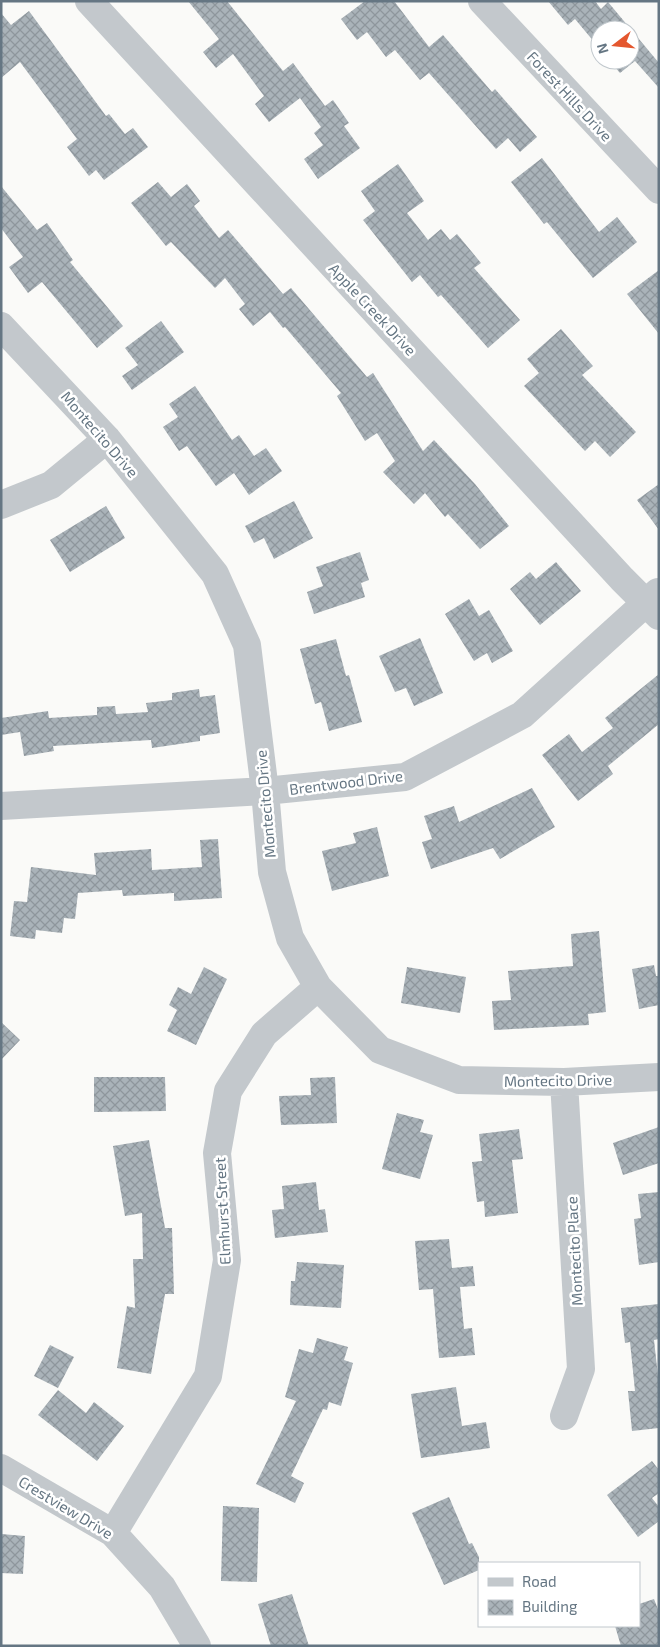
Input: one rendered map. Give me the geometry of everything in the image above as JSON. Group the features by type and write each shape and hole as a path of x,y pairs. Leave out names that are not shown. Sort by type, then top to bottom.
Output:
{"street":[{"name":"Apple Creek Drive","path":"89,1 654,604"},
{"name":"Forest Hills Drive","path":"482,1 659,190"},
{"name":"Montecito Drive","path":"1,326 107,439 215,574 247,645 266,791 272,872 290,938 318,988 380,1050 459,1080 564,1082 659,1077"},
{"path":"1,505 52,485 107,439"},
{"name":"Brentwood Drive","path":"1,806 266,791 405,777 522,715 654,604"},
{"name":"Elmhurst Street","path":"113,1533 208,1376 227,1260 217,1154 228,1091 264,1034 318,988"},
{"name":"Montecito Place","path":"564,1082 581,1369 564,1416"},
{"name":"Crestview Drive","path":"1,1468 113,1533 162,1587 197,1646"}],"building":[{"path":"188,1 227,1 283,71 293,63 325,106 333,100 349,123 344,126 360,148 318,179 304,159 323,145 314,133 321,127 300,98 269,122 255,104 264,96 233,54 216,68 203,52 219,39"},
{"path":"365,1 394,1 429,47 443,35 492,92 495,89 537,137 520,152 508,138 496,149 429,73 420,80 395,50 386,57 367,32 357,40 341,19"},
{"path":"548,1 595,1 601,9 608,2 623,20 590,20 590,37 575,19 568,25"},
{"path":"29,11 106,116 109,114 125,134 133,128 148,147 104,180 96,170 89,176 67,147 77,139 20,62 1,78 1,13 11,25"},
{"path":"640,40 659,63 659,88 640,67"},
{"path":"542,158 599,232 617,217 637,242 593,278 547,222 544,224 511,182"},
{"path":"398,164 424,201 407,213 428,240 441,229 450,240 457,234 481,263 474,268 520,320 488,348 441,295 438,297 420,275 412,282 363,220 375,211 361,191"},
{"path":"158,182 171,197 187,184 200,201 194,206 219,238 228,230 283,294 291,288 367,377 373,373 423,451 434,440 475,484 509,526 480,549 448,514 445,517 425,493 414,504 383,472 395,461 377,433 365,441 337,396 341,393 285,327 283,328 270,312 253,326 239,309 245,304 225,278 215,288 171,242 166,246 131,203"},
{"path":"1,186 37,230 47,223 73,260 70,262 123,326 97,348 42,282 28,293 9,267 23,257 1,228"},
{"path":"659,270 659,334 627,294"},
{"path":"161,321 184,352 132,390 122,376 138,365 125,348"},
{"path":"561,329 593,366 582,375 636,432 610,457 595,441 585,451 524,386 539,373 527,359"},
{"path":"195,386 232,440 239,435 254,456 266,448 282,471 249,495 234,473 216,486 187,446 179,451 163,427 178,417 169,404"},
{"path":"659,484 659,530 637,500"},
{"path":"294,501 313,538 274,559 264,538 254,543 245,526"},
{"path":"106,506 125,538 70,572 50,540"},
{"path":"360,552 369,580 361,583 365,597 314,614 307,592 323,586 316,567"},
{"path":"556,562 581,591 540,625 510,589 530,572 536,579"},
{"path":"469,599 479,616 489,610 513,651 492,663 487,653 474,661 445,614"},
{"path":"420,638 443,693 414,706 406,688 395,692 379,656"},
{"path":"336,639 346,676 349,675 362,722 329,731 321,702 315,704 300,649"},
{"path":"659,674 659,724 608,766 613,774 578,801 542,755 569,734 582,752 613,728 605,718"},
{"path":"199,689 200,697 215,695 220,733 200,736 200,741 152,748 151,740 53,746 54,751 24,756 20,732 1,735 1,718 48,711 49,718 97,715 97,707 115,706 116,714 148,712 146,703 172,700 172,693"},
{"path":"532,788 555,827 500,859 493,848 431,869 422,842 432,839 424,816 454,806 459,822"},
{"path":"377,827 389,876 332,891 322,851 356,843 353,833"},
{"path":"218,839 222,898 174,901 174,893 123,896 122,890 78,893 75,919 64,918 62,933 36,930 35,939 10,936 14,901 27,902 31,867 96,875 94,853 151,849 152,870 202,867 200,840"},
{"path":"599,931 606,1012 588,1014 589,1025 494,1030 492,1001 511,1000 508,971 573,966 571,934"},
{"path":"654,965 656,976 659,976 659,1005 639,1009 632,969"},
{"path":"204,967 227,979 196,1045 167,1031 177,1010 169,1005 178,987 191,994"},
{"path":"407,967 466,977 460,1013 401,1003"},
{"path":"1,1022 20,1040 1,1060"},
{"path":"94,1077 165,1077 166,1111 94,1112"},
{"path":"335,1077 337,1123 281,1125 279,1096 311,1095 310,1078"},
{"path":"397,1113 424,1120 420,1132 433,1135 420,1179 382,1169"},
{"path":"659,1127 659,1163 623,1175 613,1143"},
{"path":"519,1129 523,1159 512,1160 518,1213 485,1217 484,1201 477,1202 472,1162 482,1161 479,1134"},
{"path":"149,1140 165,1228 172,1228 174,1294 165,1294 151,1374 117,1368 127,1306 135,1308 133,1259 143,1259 142,1213 125,1216 113,1146"},
{"path":"316,1182 319,1210 325,1209 328,1232 275,1238 272,1210 284,1209 282,1186"},
{"path":"659,1192 659,1262 639,1265 634,1219 641,1218 638,1194"},
{"path":"449,1239 452,1268 473,1266 475,1286 460,1287 464,1329 472,1328 475,1355 439,1358 433,1289 419,1290 415,1241"},
{"path":"297,1262 344,1265 341,1308 290,1305 291,1281 295,1281"},
{"path":"659,1304 659,1339 654,1340 659,1385 659,1428 632,1431 628,1391 635,1391 630,1342 625,1343 621,1308"},
{"path":"317,1338 348,1347 344,1360 353,1363 341,1406 329,1402 327,1410 323,1409 291,1476 304,1483 295,1503 256,1484 296,1401 285,1397 299,1349 313,1353"},
{"path":"50,1345 74,1357 58,1388 34,1376"},
{"path":"456,1387 462,1426 486,1422 490,1448 421,1458 411,1394"},
{"path":"58,1390 86,1413 94,1402 124,1426 97,1461 38,1415"},
{"path":"652,1461 659,1470 659,1493 652,1498 659,1507 659,1521 638,1537 607,1495"},
{"path":"449,1497 469,1544 472,1543 479,1557 478,1570 444,1585 412,1513"},
{"path":"223,1506 259,1508 257,1582 221,1581"},
{"path":"1,1534 25,1536 23,1574 1,1573"},
{"path":"292,1594 309,1646 271,1646 258,1604"},
{"path":"654,1599 659,1612 659,1646 621,1646 615,1627 640,1627 640,1604"}]}
